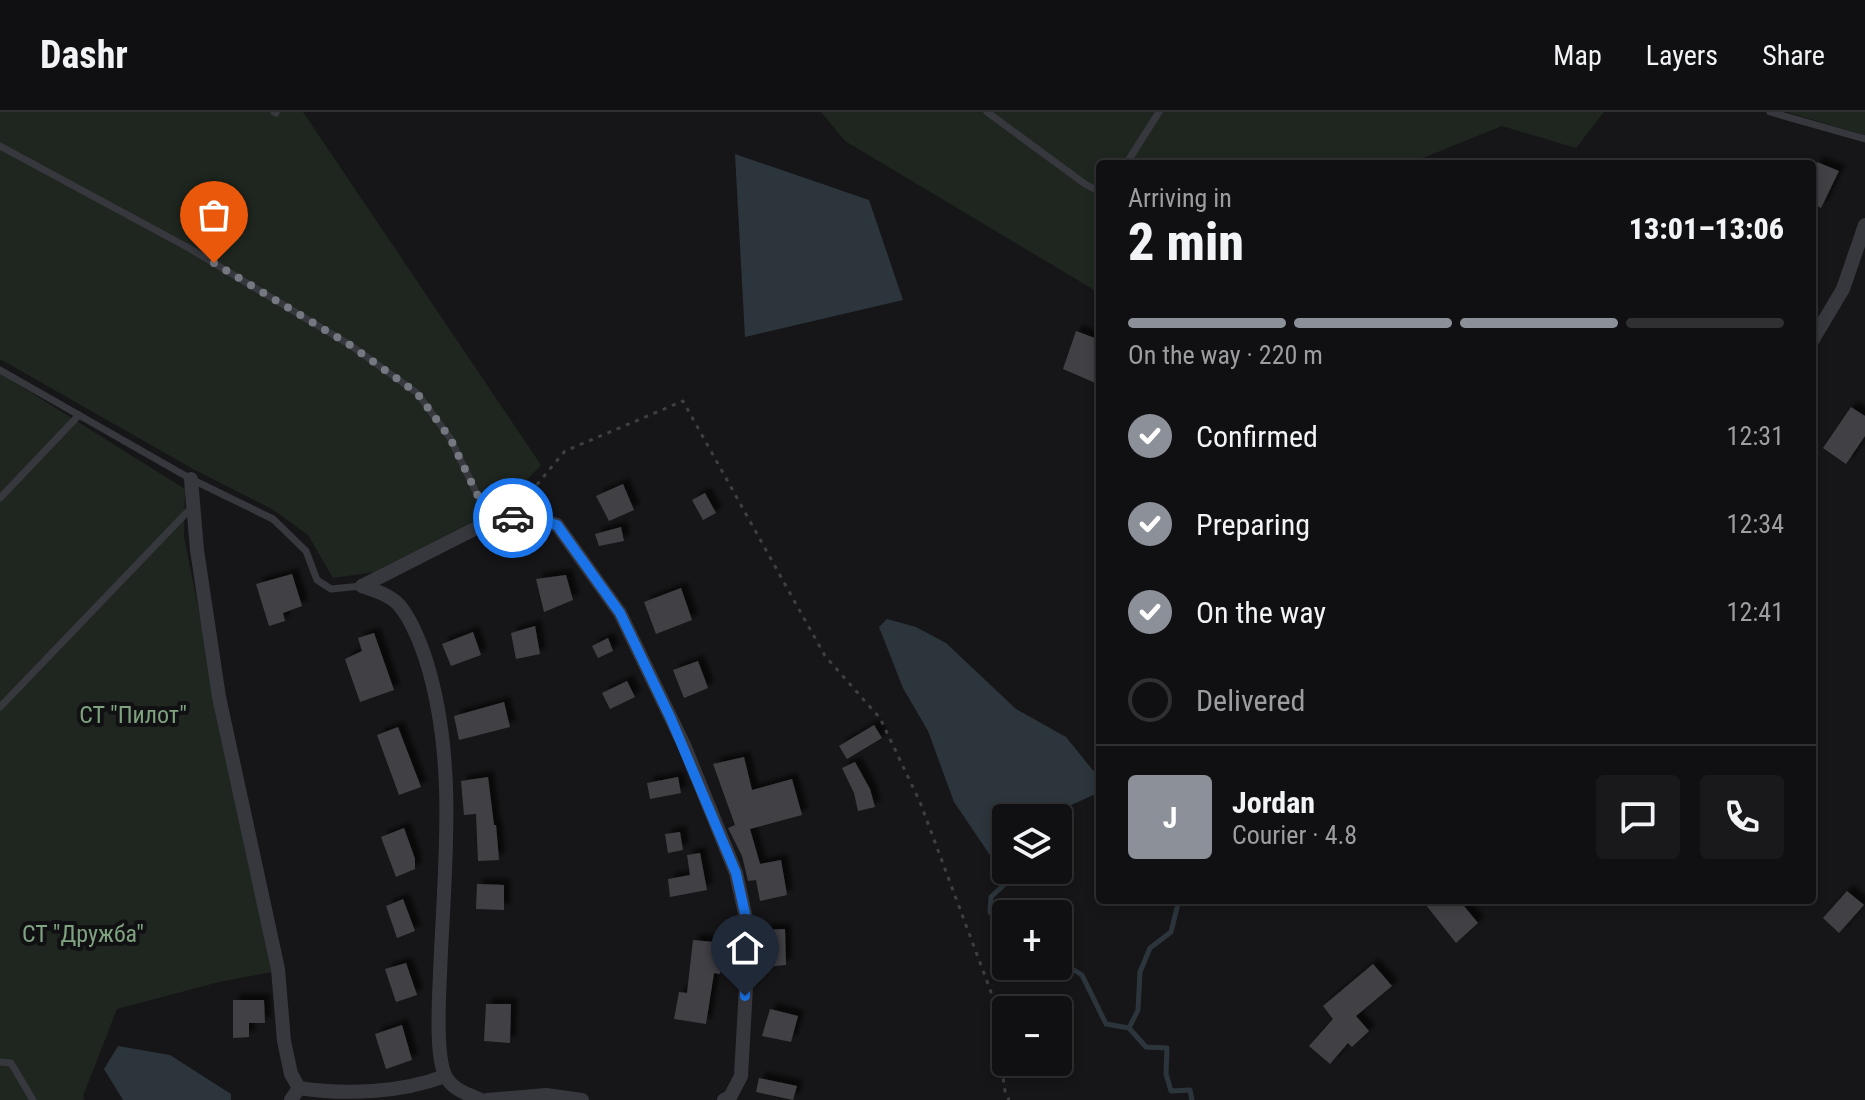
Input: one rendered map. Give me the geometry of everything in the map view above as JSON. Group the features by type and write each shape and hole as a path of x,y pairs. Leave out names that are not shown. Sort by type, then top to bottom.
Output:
{"street":[{"path":"1816,334 1843,289 1865,225"},
{"path":"191,479 219,697 278,969 284,1041 295,1094 420,1085 445,1076"},
{"path":"362,586 490,521 527,516 557,525 620,613 684,745 736,873 746,918 747,969 741,1076 730,1097 724,1100"},
{"path":"362,586 380,592 399,605 419,639 437,695 447,783 438,1015 445,1076 455,1088 484,1100 546,1095 582,1100"}],"lane":[{"path":"987,112 1096,190"},
{"path":"1129,160 1159,112"},
{"path":"1770,112 1865,139"},
{"path":"0,146 187,247 350,345 417,393 450,438 490,521"},
{"path":"0,370 191,479 273,519 306,551 317,580 331,589 362,586"},
{"path":"0,498 79,415"},
{"path":"0,707 193,506"},
{"path":"0,1062 11,1063 33,1100"}],"path":[{"path":"509,518 565,451 683,401 825,656 880,718 920,802 991,992 1005,1091 1009,1100"}],"green space":[{"path":"0,112 303,112 541,465 503,506 374,572 333,578 308,535 272,509 193,469 0,359"},
{"path":"821,112 1604,112 1576,148 1502,126 1418,160 1096,160 1096,291 845,141"},
{"path":"1786,112 1865,112 1865,135"},
{"name":"СТ \"Дружба\"","path":"0,373 185,489 184,537 272,972 219,982 117,1009 84,1100 0,1100"}],"shaded area":[{"path":"735,154 869,200 903,300 745,337"},
{"path":"887,619 916,627 946,643 1016,709 1066,737 1096,774 1096,794 1072,805 992,804 992,858 954,802 928,731 903,688 879,627"},
{"path":"118,1046 170,1055 231,1094 231,1100 123,1100 104,1069"}],"building":[{"path":"1816,164 1839,171 1821,208 1816,205"},
{"path":"1076,331 1096,338 1096,383 1063,369"},
{"path":"1851,407 1865,416 1865,436 1846,464 1823,448"},
{"path":"623,484 634,510 609,521 596,496"},
{"path":"705,493 716,513 703,520 692,500"},
{"path":"621,527 624,541 599,546 595,534"},
{"path":"292,574 302,606 283,613 285,621 269,626 256,584"},
{"path":"566,575 573,600 544,612 536,579"},
{"path":"681,588 692,620 656,634 644,602"},
{"path":"535,626 540,654 516,659 511,633"},
{"path":"473,632 481,655 451,666 442,644"},
{"path":"374,633 394,690 360,702 345,659 362,651 358,638"},
{"path":"608,638 613,651 598,658 592,646"},
{"path":"698,661 708,688 684,698 673,670"},
{"path":"627,681 635,697 610,709 602,693"},
{"path":"504,702 510,727 459,740 454,716"},
{"path":"874,725 882,738 847,759 839,746"},
{"path":"398,727 421,787 399,795 377,735"},
{"path":"744,757 752,790 792,779 802,815 750,829 760,864 781,860 787,895 760,901 756,880 748,881 742,856 728,828 735,825 713,764"},
{"path":"855,762 870,789 875,807 858,811 854,793 842,768"},
{"path":"488,777 499,860 478,861 476,814 464,815 461,781"},
{"path":"678,777 681,793 650,799 647,783"},
{"path":"404,828 415,859 415,869 396,877 381,837"},
{"path":"680,832 683,850 668,853 665,834"},
{"path":"700,853 707,890 670,897 668,879 690,875 687,855"},
{"path":"477,884 504,885 504,910 476,909"},
{"path":"1847,891 1864,905 1839,933 1823,918"},
{"path":"403,899 415,931 397,938 386,906"},
{"path":"1425,904 1462,904 1478,923 1456,943"},
{"path":"785,929 786,965 765,967 765,930"},
{"path":"693,940 724,943 720,974 714,973 706,1024 674,1019 679,992 687,993"},
{"path":"406,963 417,995 396,1002 385,969"},
{"path":"1373,964 1392,986 1356,1016 1369,1031 1352,1047 1348,1043 1330,1064 1309,1046 1333,1019 1323,1006"},
{"path":"233,1000 264,1000 265,1023 249,1023 249,1037 233,1038"},
{"path":"486,1004 511,1004 510,1043 484,1041"},
{"path":"770,1009 798,1016 791,1042 762,1036"},
{"path":"402,1025 412,1060 386,1069 375,1034"},
{"path":"759,1078 797,1086 793,1100 756,1092"}],"waterway":[{"path":"992,914 991,897 1005,884"},
{"path":"1129,1028 1138,1010 1140,972 1150,948 1171,932 1178,904"},
{"path":"1072,969 1082,975 1106,1024 1129,1028 1146,1047 1167,1048 1166,1074 1171,1091 1190,1090 1192,1100"}],"way so far":[{"path":"214,263 350,345 417,393 450,438 490,521 513,518"}],"route":[{"path":"513,518 527,516 557,525 620,613 684,745 736,873 746,918 745,996"}],"park label":[{"name":"СТ \"Пилот\"","path":"133,715"}]}
